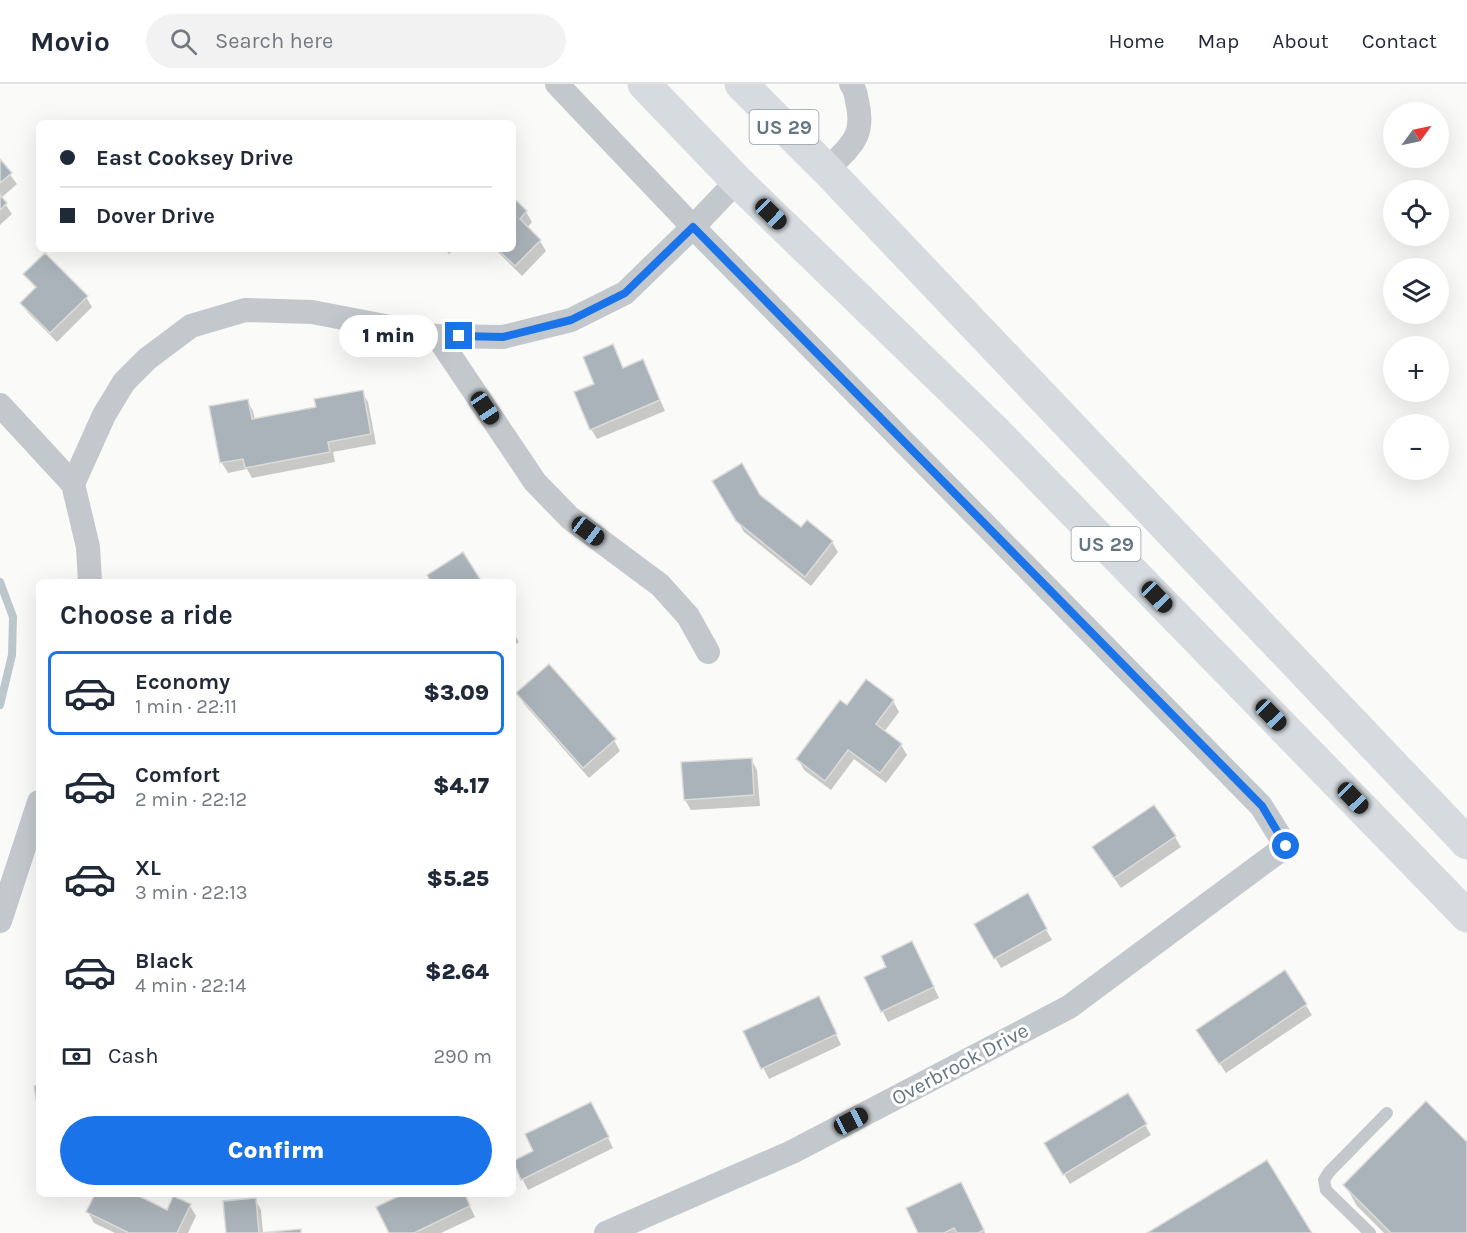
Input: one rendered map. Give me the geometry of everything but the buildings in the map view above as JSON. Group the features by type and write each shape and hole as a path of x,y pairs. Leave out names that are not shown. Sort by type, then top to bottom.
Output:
{"highway":[{"name":"US 29","path":"644,84 737,181 994,429 1467,916"},
{"name":"US 29","path":"741,84 827,170 1467,843"}],"street":[{"path":"557,84 693,227"},
{"path":"827,170 856,139 861,117 854,88 850,84"},
{"path":"73,484 104,415 124,382 147,359 190,326 245,310 312,312 437,336 503,337 571,320 625,293 737,181"},
{"name":"Overbrook Drive","path":"606,1233 792,1152 1069,1007 1286,846 1262,806 693,227"},
{"path":"437,336 535,482 570,518 660,585 688,616 708,652"},
{"path":"0,405 73,484 88,547 90,579"},
{"path":"0,921 36,811"}],"lane":[{"path":"1370,1233 1326,1190 1324,1180 1329,1172 1387,1113"}],"waterway":[{"path":"0,582 13,617 12,655 0,705"}],"route":[{"path":"459,336 503,337 571,320 625,293 693,227 1262,806 1286,846"}]}
